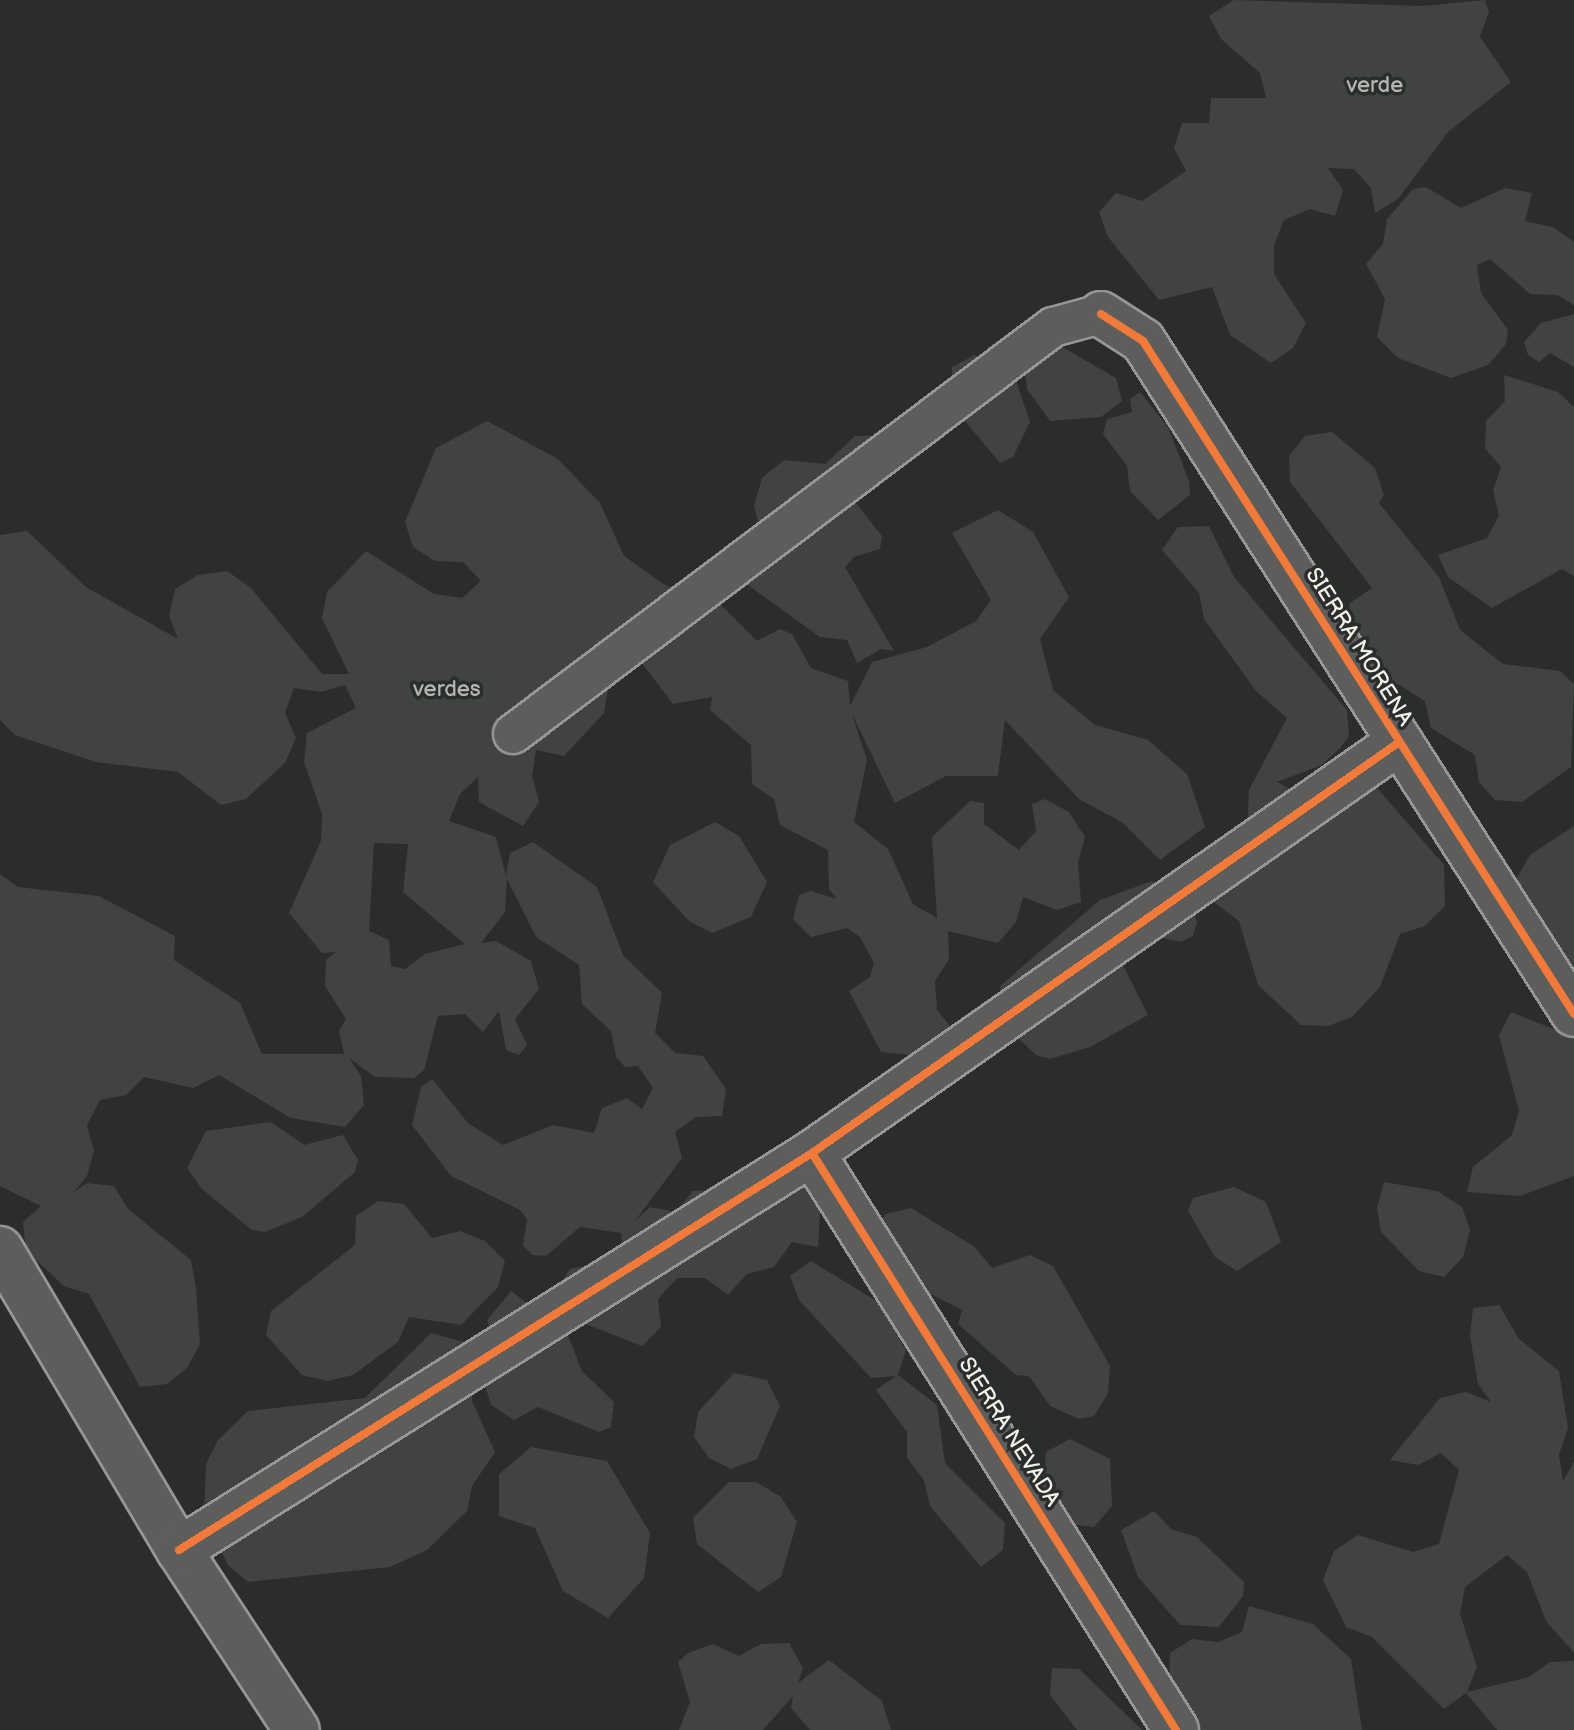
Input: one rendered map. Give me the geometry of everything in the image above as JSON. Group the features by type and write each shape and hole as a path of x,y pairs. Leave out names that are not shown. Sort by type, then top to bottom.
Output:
{"street":[{"name":"SIERRA MORENA","path":"1101,314 1143,341 1574,1014"},
{"path":"179,1550 812,1153 1398,743"},
{"name":"SIERRA NEVADA","path":"812,1153 1176,1730"},
{"path":"0,1249 179,1550 297,1730"}],"lane":[{"path":"513,734 1053,327 1101,314"}],"green space":[{"name":"verde","path":"1234,0 1423,6 1485,0 1489,12 1480,37 1511,82 1448,132 1398,199 1375,213 1371,188 1354,169 1328,168 1343,190 1335,216 1310,209 1284,220 1274,245 1274,274 1306,323 1293,348 1271,363 1230,335 1212,287 1159,300 1108,237 1099,212 1116,193 1142,201 1186,171 1174,148 1182,123 1209,123 1211,98 1266,98 1260,73 1221,39 1209,16"},
{"path":"1426,187 1461,208 1505,188 1532,193 1525,221 1553,227 1574,242 1574,305 1557,295 1530,294 1490,259 1477,265 1481,293 1508,330 1506,344 1488,365 1451,378 1398,358 1377,337 1385,299 1366,264 1383,244 1387,219 1413,189"},
{"path":"1574,314 1574,367 1550,353 1539,362 1528,355 1524,342 1541,323"},
{"path":"1055,343 1116,378 1122,401 1101,417 1050,421 1027,389 1024,364"},
{"path":"975,355 1013,372 1030,422 1013,457 1000,463 951,404 952,367"},
{"path":"1504,375 1558,392 1574,407 1574,576 1562,569 1492,608 1448,577 1438,555 1487,538 1499,516 1493,490 1501,467 1485,448 1486,421 1505,401"},
{"path":"1140,392 1168,427 1189,481 1190,495 1158,520 1130,491 1127,466 1103,434 1107,419 1132,412 1130,399"},
{"name":"verdes","path":"487,421 558,459 600,503 624,556 665,585 718,602 757,641 780,629 792,634 811,668 848,681 850,706 872,662 927,647 976,621 991,600 952,533 998,510 1033,532 1069,597 1040,639 1053,690 1095,725 1148,740 1187,774 1205,827 1160,860 1123,823 1079,799 1005,720 998,776 946,776 895,803 852,714 867,760 854,822 888,849 913,904 937,918 932,837 970,801 984,803 984,824 1019,850 1036,831 1032,804 1045,799 1069,812 1085,837 1078,863 1081,902 1057,910 1023,897 1016,922 998,943 948,931 949,959 935,981 937,1010 954,1031 909,1055 881,1052 849,991 870,977 874,963 860,937 847,928 811,937 793,919 799,895 811,891 837,899 829,889 828,850 780,825 774,799 752,784 751,745 710,710 712,697 673,704 641,662 613,660 604,713 564,756 536,750 532,776 539,802 523,826 479,802 478,777 460,794 449,821 496,837 506,876 510,853 533,842 597,887 623,955 662,993 655,1033 675,1053 703,1056 726,1089 722,1116 696,1117 675,1132 682,1158 635,1221 650,1207 676,1212 693,1191 720,1190 762,1158 790,1163 821,1195 818,1247 792,1242 774,1267 747,1274 728,1295 705,1278 677,1278 658,1299 661,1327 642,1346 565,1316 555,1292 570,1269 624,1258 621,1233 580,1227 546,1256 533,1255 523,1246 527,1219 520,1210 451,1176 412,1125 421,1087 432,1079 468,1123 503,1145 553,1125 594,1133 602,1108 627,1098 642,1109 653,1088 638,1066 625,1067 616,1057 611,1031 582,1004 579,965 536,937 507,879 505,912 481,943 496,941 531,961 539,989 515,1019 527,1045 519,1055 506,1050 499,1011 483,1032 465,1014 438,1016 424,1070 414,1078 375,1077 349,1058 361,1076 364,1105 345,1127 291,1118 219,1075 193,1088 144,1077 126,1095 100,1100 87,1125 94,1151 87,1176 74,1192 87,1183 114,1186 128,1209 191,1260 196,1288 200,1344 187,1368 167,1384 140,1387 89,1294 64,1286 26,1251 23,1222 41,1206 0,1186 0,874 18,887 99,896 175,936 174,960 240,1003 262,1054 344,1054 339,1031 346,1019 325,986 326,960 336,952 322,953 289,913 321,841 322,814 304,762 307,733 356,708 345,685 321,692 294,688 285,713 296,738 285,763 246,799 221,805 178,772 96,762 15,735 0,720 0,535 27,531 86,587 178,639 169,616 175,589 198,575 227,571 251,588 322,674 349,674 322,618 327,592 366,551 434,594 462,598 481,581 463,562 435,561 413,547 405,522 436,448","holes":["374,843 408,844 403,892 465,944 425,954 405,969 391,966 389,940 369,931"]},
{"path":"1332,432 1375,468 1384,495 1379,503 1439,577 1460,630 1503,664 1560,671 1574,684 1571,767 1522,802 1495,800 1479,782 1475,755 1431,728 1425,701 1380,673 1345,629 1350,603 1372,588 1290,482 1289,456 1305,436"},
{"path":"855,436 870,436 894,451 848,493 882,536 880,549 854,557 845,567 894,651 881,649 857,663 847,640 820,637 738,578 761,533 754,506 762,478 784,460 825,464"},
{"path":"1209,526 1234,577 1347,710 1349,736 1341,747 1322,765 1277,782 1297,792 1364,783 1378,789 1444,865 1445,906 1425,926 1400,934 1380,987 1352,1017 1328,1026 1301,1025 1258,985 1239,921 1207,897 1247,829 1249,790 1287,718 1256,691 1204,619 1199,593 1162,550 1178,527"},
{"path":"715,822 739,836 767,882 751,917 712,933 689,921 653,882 670,845"},
{"path":"1574,826 1574,982 1523,907 1517,878 1530,855"},
{"path":"1152,881 1193,909 1197,923 1193,936 1181,942 1153,936 1121,961 1148,1015 1090,1047 1050,1059 1036,1055 995,1016 1001,985 1100,900"},
{"path":"1511,1012 1574,1037 1574,1176 1520,1196 1467,1192 1473,1167 1512,1135 1519,1111 1499,1035"},
{"path":"271,1122 304,1145 343,1135 358,1160 355,1172 302,1217 265,1232 252,1230 202,1189 187,1168 206,1131"},
{"path":"1384,1182 1437,1191 1462,1207 1470,1230 1463,1257 1444,1277 1419,1271 1381,1232 1377,1208"},
{"path":"1234,1187 1266,1202 1281,1242 1237,1271 1215,1257 1188,1211 1193,1198"},
{"path":"378,1201 404,1204 432,1238 460,1231 485,1241 505,1261 498,1287 461,1325 409,1317 398,1342 353,1375 327,1381 302,1375 266,1335 271,1311 355,1245 356,1216"},
{"path":"911,1208 975,1247 992,1268 1030,1255 1053,1266 1110,1366 1108,1393 1094,1416 1079,1419 1050,1406 1029,1376 1016,1375 958,1324 962,1310 913,1285 879,1226 885,1214"},
{"path":"811,1261 878,1302 906,1350 898,1375 937,1405 945,1463 1005,1523 1003,1550 981,1567 930,1506 924,1480 907,1458 907,1432 876,1390 896,1376 871,1378 799,1300 790,1276"},
{"path":"511,1291 567,1333 582,1371 614,1402 611,1427 599,1432 538,1407 514,1420 491,1405 479,1366 491,1334 487,1320"},
{"path":"1499,1305 1519,1339 1559,1371 1568,1428 1559,1455 1563,1481 1574,1462 1574,1653 1546,1621 1527,1572 1507,1555 1465,1587 1460,1614 1477,1667 1467,1692 1529,1677 1550,1662 1574,1661 1574,1730 1497,1730 1466,1693 1444,1709 1372,1637 1346,1627 1323,1580 1334,1551 1358,1535 1413,1552 1439,1544 1459,1470 1441,1453 1418,1465 1390,1460 1440,1398 1466,1392 1491,1402 1478,1384 1470,1336 1473,1308"},
{"path":"431,1333 475,1345 472,1401 495,1452 472,1486 467,1511 427,1550 390,1567 248,1582 228,1565 204,1517 206,1464 218,1440 248,1411 365,1398"},
{"path":"734,1373 767,1380 780,1406 757,1459 731,1469 709,1458 694,1437 698,1412"},
{"path":"1070,1439 1110,1459 1112,1506 1094,1527 1067,1524 1043,1493 1046,1452"},
{"path":"531,1447 607,1461 650,1533 644,1578 608,1618 563,1591 535,1528 499,1516 499,1474"},
{"path":"729,1482 756,1482 781,1497 797,1522 781,1577 758,1592 697,1544 693,1518"},
{"path":"1154,1511 1171,1529 1197,1537 1244,1582 1243,1596 1219,1627 1180,1625 1138,1577 1121,1530"},
{"path":"1249,1606 1313,1624 1351,1659 1362,1730 1195,1730 1169,1682 1170,1653 1192,1639 1218,1642 1242,1632"},
{"path":"789,1643 803,1668 798,1683 829,1660 882,1701 891,1730 810,1730 791,1708 793,1696 763,1730 679,1730 690,1702 678,1662 688,1653 713,1644 739,1656 761,1644"},
{"path":"1052,1668 1079,1669 1142,1730 1077,1730 1050,1695"}],"cycle path":[{"path":"1101,314 1143,341 1574,1014"},
{"path":"179,1550 812,1153 1398,743"},
{"path":"812,1153 1176,1730"}]}
